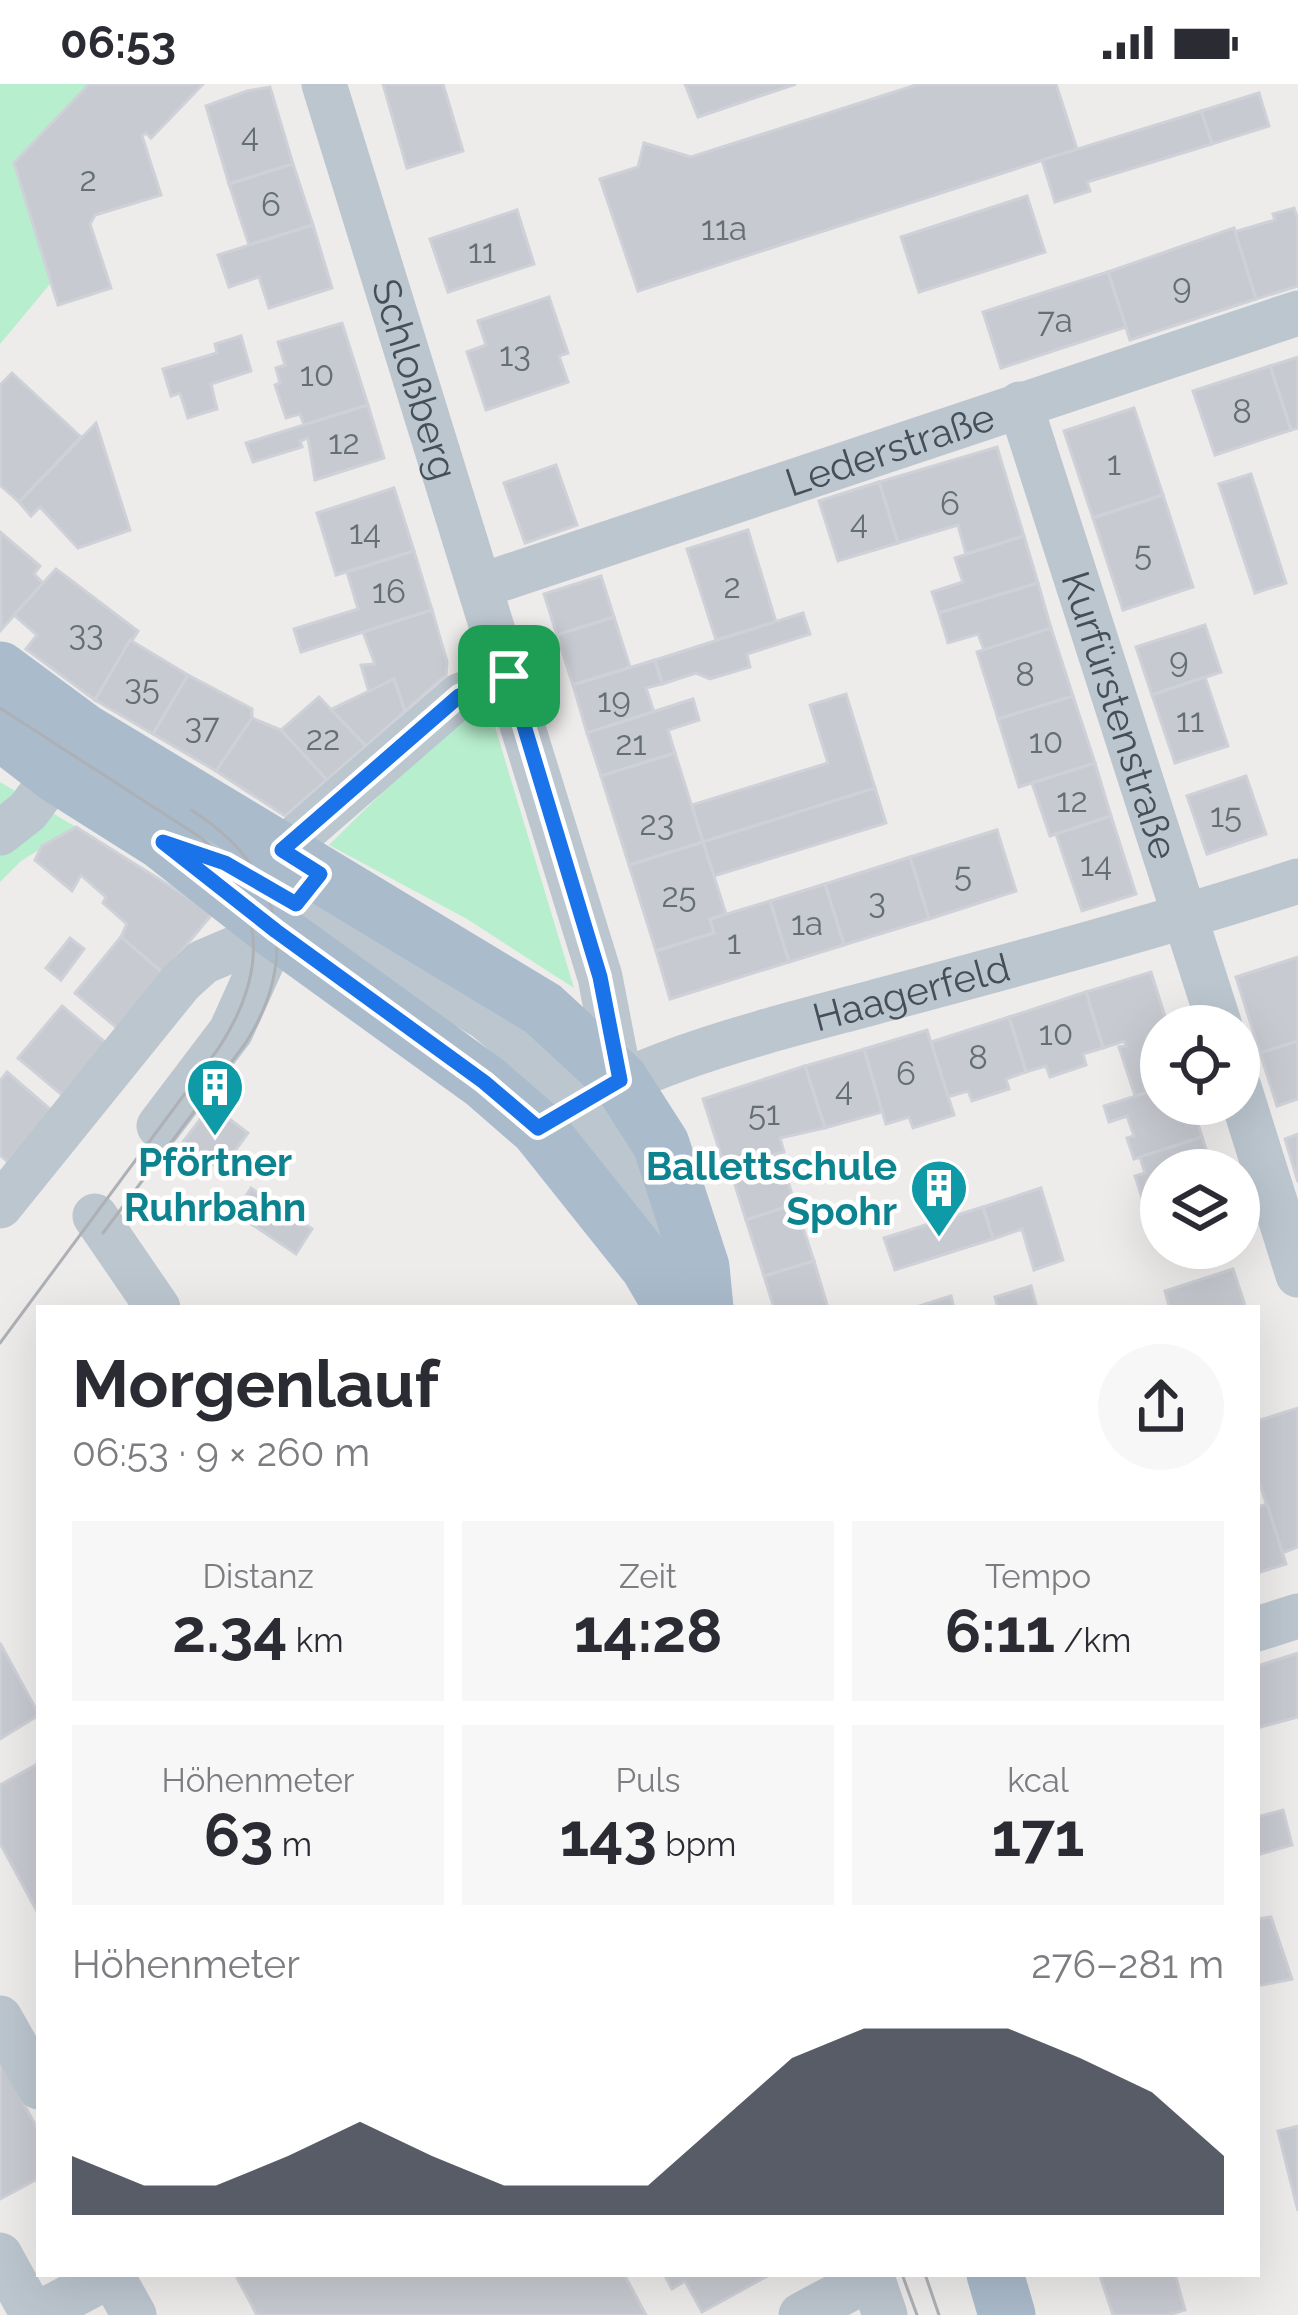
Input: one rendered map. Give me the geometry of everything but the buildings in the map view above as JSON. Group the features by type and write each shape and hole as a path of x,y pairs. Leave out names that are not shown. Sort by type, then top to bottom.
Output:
{"main road":[{"path":"0,670 70,753 163,842 294,890 542,1009 650,1267 672,1305"},
{"path":"0,731 70,753 294,890 457,1061 580,1103 661,1144 701,1267 705,1305"},
{"path":"996,2277 1007,2315"}],"street":[{"name":"Schloßberg","path":"324,84 600,977 580,1103"},
{"name":"Lederstraße","path":"480,586 1298,313"},
{"name":"Kurfürstenstraße","path":"1019,404 1213,1005"},
{"path":"0,1206 181,982 294,890 459,696 509,676"},
{"path":"0,833 28,812 70,753"},
{"name":"Haagerfeld","path":"580,1103 711,1046 1186,918 1298,881"},
{"path":"159,1126 231,1031 294,890"},
{"path":"580,1103 621,1158 657,1228 688,1305"},
{"path":"1251,1125 1298,1275"},
{"path":"95,1216 156,1305"},
{"path":"1260,1628 1298,1616"},
{"path":"0,2018 36,2082"},
{"path":"0,2255 52,2311 106,2277"},
{"path":"113,2277 134,2315"},
{"path":"801,2315 876,2289"}],"green space":[{"path":"0,84 89,84 15,163 50,284 0,344"},
{"path":"463,713 492,717 574,988 467,919 329,845"},
{"path":"0,782 76,827 21,861 0,882"}],"tram line":[{"path":"0,708 203,839 239,889 253,941 246,994 218,1049 0,1343"},
{"path":"103,1233 245,1044 263,1011 273,978 277,946 263,885 221,832 191,810"},
{"path":"903,2277 917,2315"},
{"path":"926,2277 939,2315"}],"place":[{"name":"Pförtner Ruhrbahn","path":"215,1138"},
{"name":"Ballettschule Spohr","path":"939,1239"}],"route":[{"path":"509,676 600,977 620,1080 538,1128 484,1082 276,931 163,842 225,863 296,904 320,874 282,850 459,696 509,676"}]}
